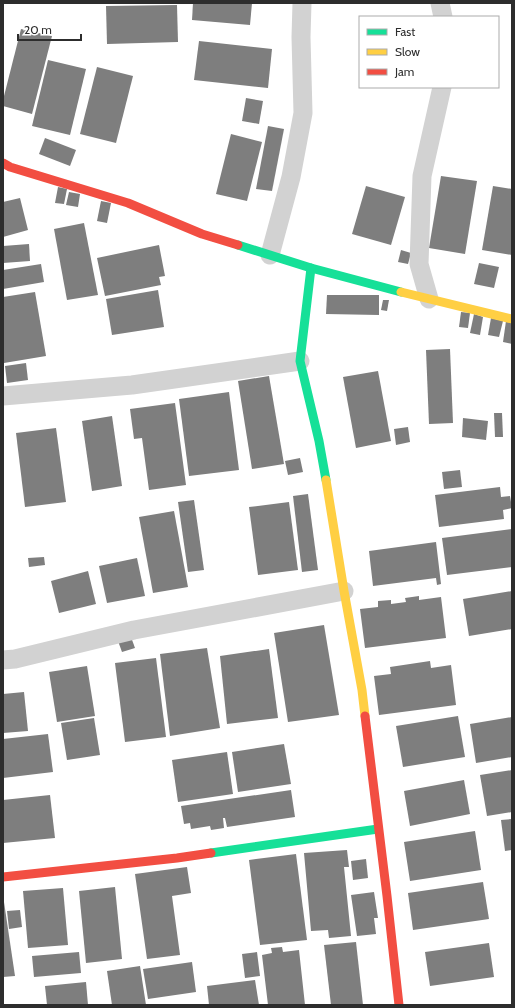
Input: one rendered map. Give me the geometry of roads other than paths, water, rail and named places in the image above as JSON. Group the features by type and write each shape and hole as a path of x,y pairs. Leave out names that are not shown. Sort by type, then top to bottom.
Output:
{"street":[{"path":"270,255 291,177 303,113 301,36 302,3"},
{"path":"440,3 443,16"},
{"path":"429,299 419,264 422,176 442,88"},
{"path":"3,163 128,203 202,234 311,268 512,319"},
{"path":"311,268 300,361 319,442 362,690 399,1005"},
{"path":"3,396 132,385 300,361"},
{"path":"3,660 22,657 134,630 344,591"},
{"path":"3,876 177,858 378,829"}]}
